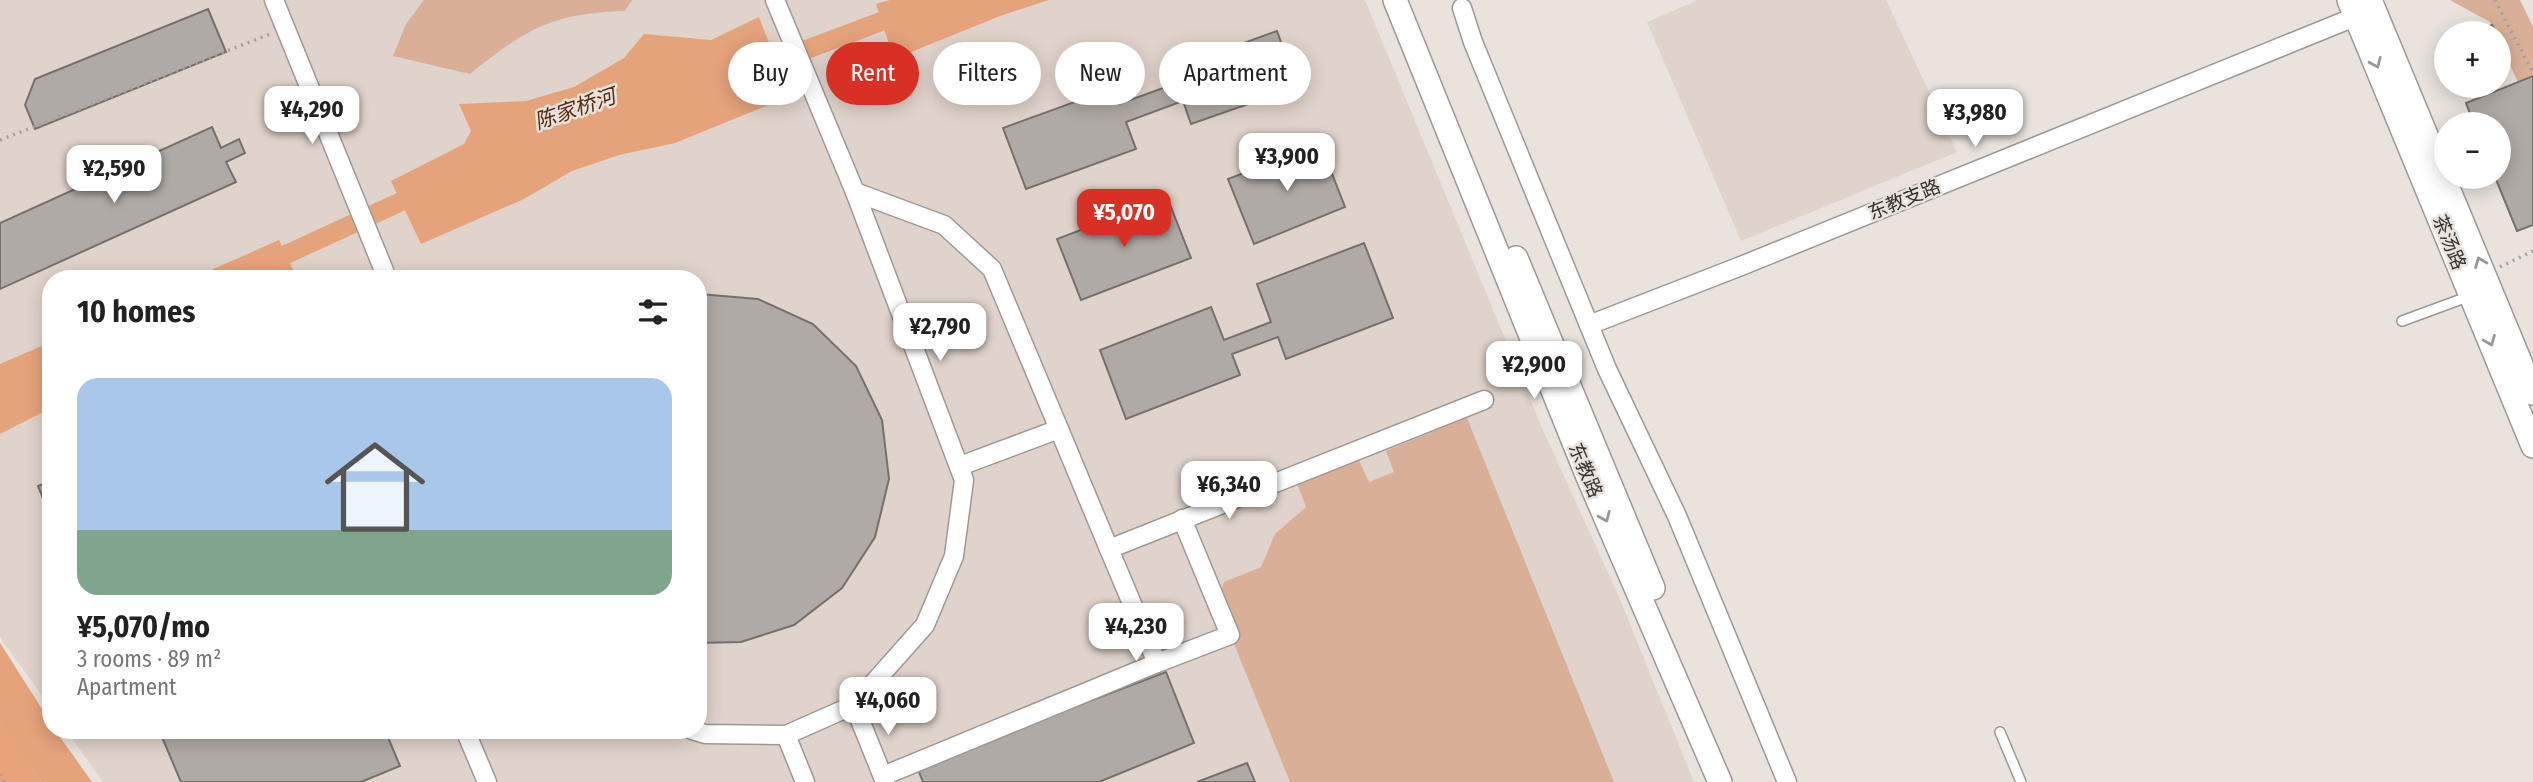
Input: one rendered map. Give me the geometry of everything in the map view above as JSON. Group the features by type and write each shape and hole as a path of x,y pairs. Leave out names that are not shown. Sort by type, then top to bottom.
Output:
{"street":[{"path":"274,0 384,270"},
{"path":"707,734 786,735 854,705 925,625 954,556 964,480 855,192 775,0"},
{"name":"东教路","path":"1395,0 1588,477 1720,782"},
{"name":"东教路","path":"1409,0 1733,782"},
{"name":"茶汤路","path":"2362,6 2485,274 2533,393"},
{"name":"茶汤路","path":"2362,6 2472,295 2533,446"},
{"name":"东教支路","path":"1589,325 1741,266 2362,6"},
{"path":"1462,8 1473,42 1589,325 1676,516 1787,782"},
{"path":"855,192 944,225 992,269 1157,663"},
{"path":"1109,549 1484,400"},
{"path":"960,466 1059,429"},
{"path":"854,705 884,779 1157,663 1230,635 1182,519"},
{"path":"786,735 805,782"},
{"path":"469,739 487,782"}],"lane":[{"path":"2402,321 2472,295"},
{"path":"2000,732 2021,782"}],"path":[{"path":"2495,0 2533,73"},
{"path":"0,141 285,28"},
{"path":"2485,274 2533,251"},
{"path":"0,774 4,782"}],"shaded area":[{"path":"0,0 1365,0 1542,428 1619,597 1694,782 103,782 72,739 707,739 707,270 42,270 42,695 0,637"},
{"path":"424,0 632,0 625,11 578,15 541,26 508,45 470,74 393,56 406,24"},
{"path":"1698,0 1886,0 1957,152 1741,241 1647,22"},
{"path":"2450,0 2520,0 2533,27 2533,115 2511,67 2511,21 2488,21"},
{"path":"1467,418 1614,782 1290,782 1217,602 1224,582 1261,567 1275,534 1306,507 1297,483 1358,458 1369,482 1394,472 1386,451"},
{"path":"0,718 6,725 41,782 0,782"}],"water":[{"path":"890,0 1049,0 1000,16 919,49 919,42 888,42 876,4"},
{"path":"759,17 769,42 728,42 728,105 768,105 675,143 619,155 572,171 524,199 421,244 391,181 464,144 471,131 459,104 526,101 574,87 624,58 644,34 711,40"},
{"path":"279,240 293,270 211,270"},
{"path":"42,346 42,413 0,434 0,364"},
{"path":"0,643 42,709 42,739 61,739 92,782 41,782 0,718"}],"building":[{"path":"208,9 226,52 35,129 25,105 35,79"},
{"path":"1277,31 1281,42 1247,42"},
{"path":"2533,76 2533,225 2517,231 2500,189 2511,189 2511,112 2469,112 2466,103 2478,98 2511,98 2511,85"},
{"path":"1159,90 1159,105 1172,105 1126,122 1136,149 1026,189 1003,128 1066,105 1145,105 1145,95"},
{"path":"1184,105 1245,105 1191,124"},
{"path":"212,127 221,148 239,139 245,153 226,162 236,182 0,289 0,223"},
{"path":"1320,143 1345,207 1254,244 1228,179"},
{"path":"1167,197 1191,258 1081,300 1057,239"},
{"path":"1364,243 1393,318 1286,359 1278,337 1232,354 1240,375 1126,419 1100,350 1211,307 1224,340 1271,322 1257,284"},
{"path":"707,295 758,299 813,324 856,366 882,420 889,479 875,537 842,588 794,625 741,642 707,643"},
{"path":"1166,672 1194,743 1099,782 923,782 917,767"},
{"path":"163,739 389,739 400,766 361,782 181,782"},
{"path":"1247,763 1255,782 1197,782"}],"waterway":[{"name":"陈家桥河","path":"812,47 938,0"},
{"name":"陈家桥河","path":"252,270 422,192"}]}
